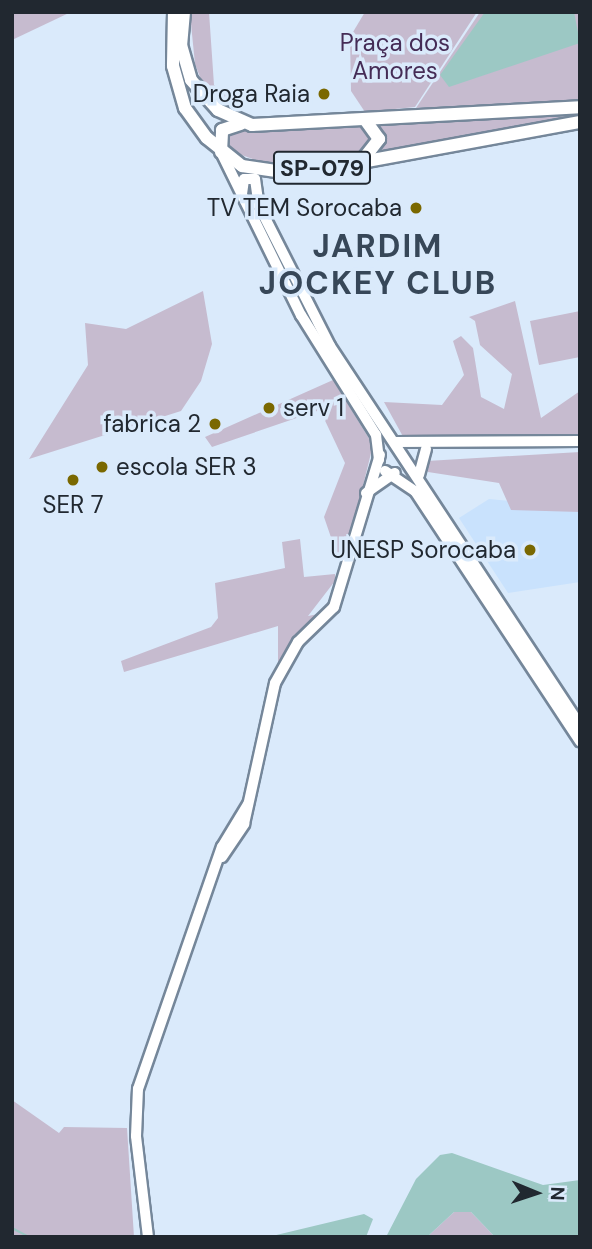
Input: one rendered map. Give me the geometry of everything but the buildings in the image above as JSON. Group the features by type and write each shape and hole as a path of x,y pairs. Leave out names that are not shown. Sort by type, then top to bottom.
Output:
{"main road":[{"name":"SP-079","path":"174,12 177,86 185,108 221,152 242,166 279,173 580,122"},
{"name":"SP-079","path":"184,12 181,45 191,80 218,110 252,125 580,107"},
{"path":"341,164 377,148 377,132 365,120"},
{"path":"145,1234 135,1114 143,1069 228,832 248,804 275,683 298,642 334,607 360,533 366,493 379,458 376,435 331,369 221,152 224,127 252,125"},
{"path":"259,194 279,173"},
{"path":"242,194 249,177 257,181 259,194 330,346 396,465 420,497 580,741"},
{"path":"396,465 580,441"},
{"path":"379,458 393,449 396,465"},
{"path":"366,493 396,465 426,449 580,449"},
{"path":"420,477 426,449"},
{"path":"379,458 420,477 580,725"},
{"path":"535,673 548,678"},
{"path":"138,1167 138,1213 145,1234"}],"shaded area":[{"path":"485,12 574,12 580,43 449,87 440,75"},
{"name":"UNESP Sorocaba","path":"489,499 578,508 580,582 508,593 459,518"},
{"path":"452,1153 543,1185 580,1180 580,1237 495,1237 471,1212 454,1212 427,1237 386,1237 416,1179 440,1155"},
{"path":"364,1214 373,1219 366,1237 268,1237"}],"green space":[{"path":"12,12 71,12 12,40"},
{"path":"209,12 214,85 236,103 234,110 222,108 205,90 195,64 190,14"},
{"name":"Praça dos Amores","path":"365,12 477,12 415,107 365,112 351,91 350,37"},
{"path":"480,12 580,12 580,101 416,108"},
{"path":"580,111 580,118 381,154 383,135 374,123"},
{"path":"232,126 365,126 375,135 369,153 277,168 231,151 225,146"},
{"path":"203,291 212,344 201,381 181,411 29,459 88,365 85,323 126,329"},
{"path":"515,301 541,418 580,391 580,437 406,442 384,402 442,405 464,375 453,341 461,336 473,348 481,397 504,409 512,374 480,345 475,321 469,317"},
{"path":"580,311 580,357 539,365 530,321"},
{"path":"333,380 373,445 346,555 336,552 324,517 345,463 320,410 212,447 205,437"},
{"path":"580,452 580,512 511,510 499,483 428,472 427,461"},
{"path":"300,539 304,577 335,574 335,581 308,616 324,613 278,671 278,626 124,672 121,661 211,627 218,618 215,583 285,568 282,542"},
{"path":"12,1100 59,1133 64,1127 127,1128 134,1237 12,1237"},
{"path":"454,1212 471,1212 495,1237 427,1237"}],"waterway":[{"path":"12,1228 29,1237"}],"place":[{"name":"Droga Raia","path":"324,94"},
{"name":"TV TEM Sorocaba","path":"416,208"},
{"name":"serv 1","path":"269,408"},
{"name":"fabrica 2","path":"215,424"},
{"name":"escola SER 3","path":"102,467"},
{"name":"SER 7","path":"73,480"},
{"name":"UNESP Sorocaba","path":"530,550"}],"district":[{"name":"JARDIM JOCKEY CLUB","path":"378,266"}]}
